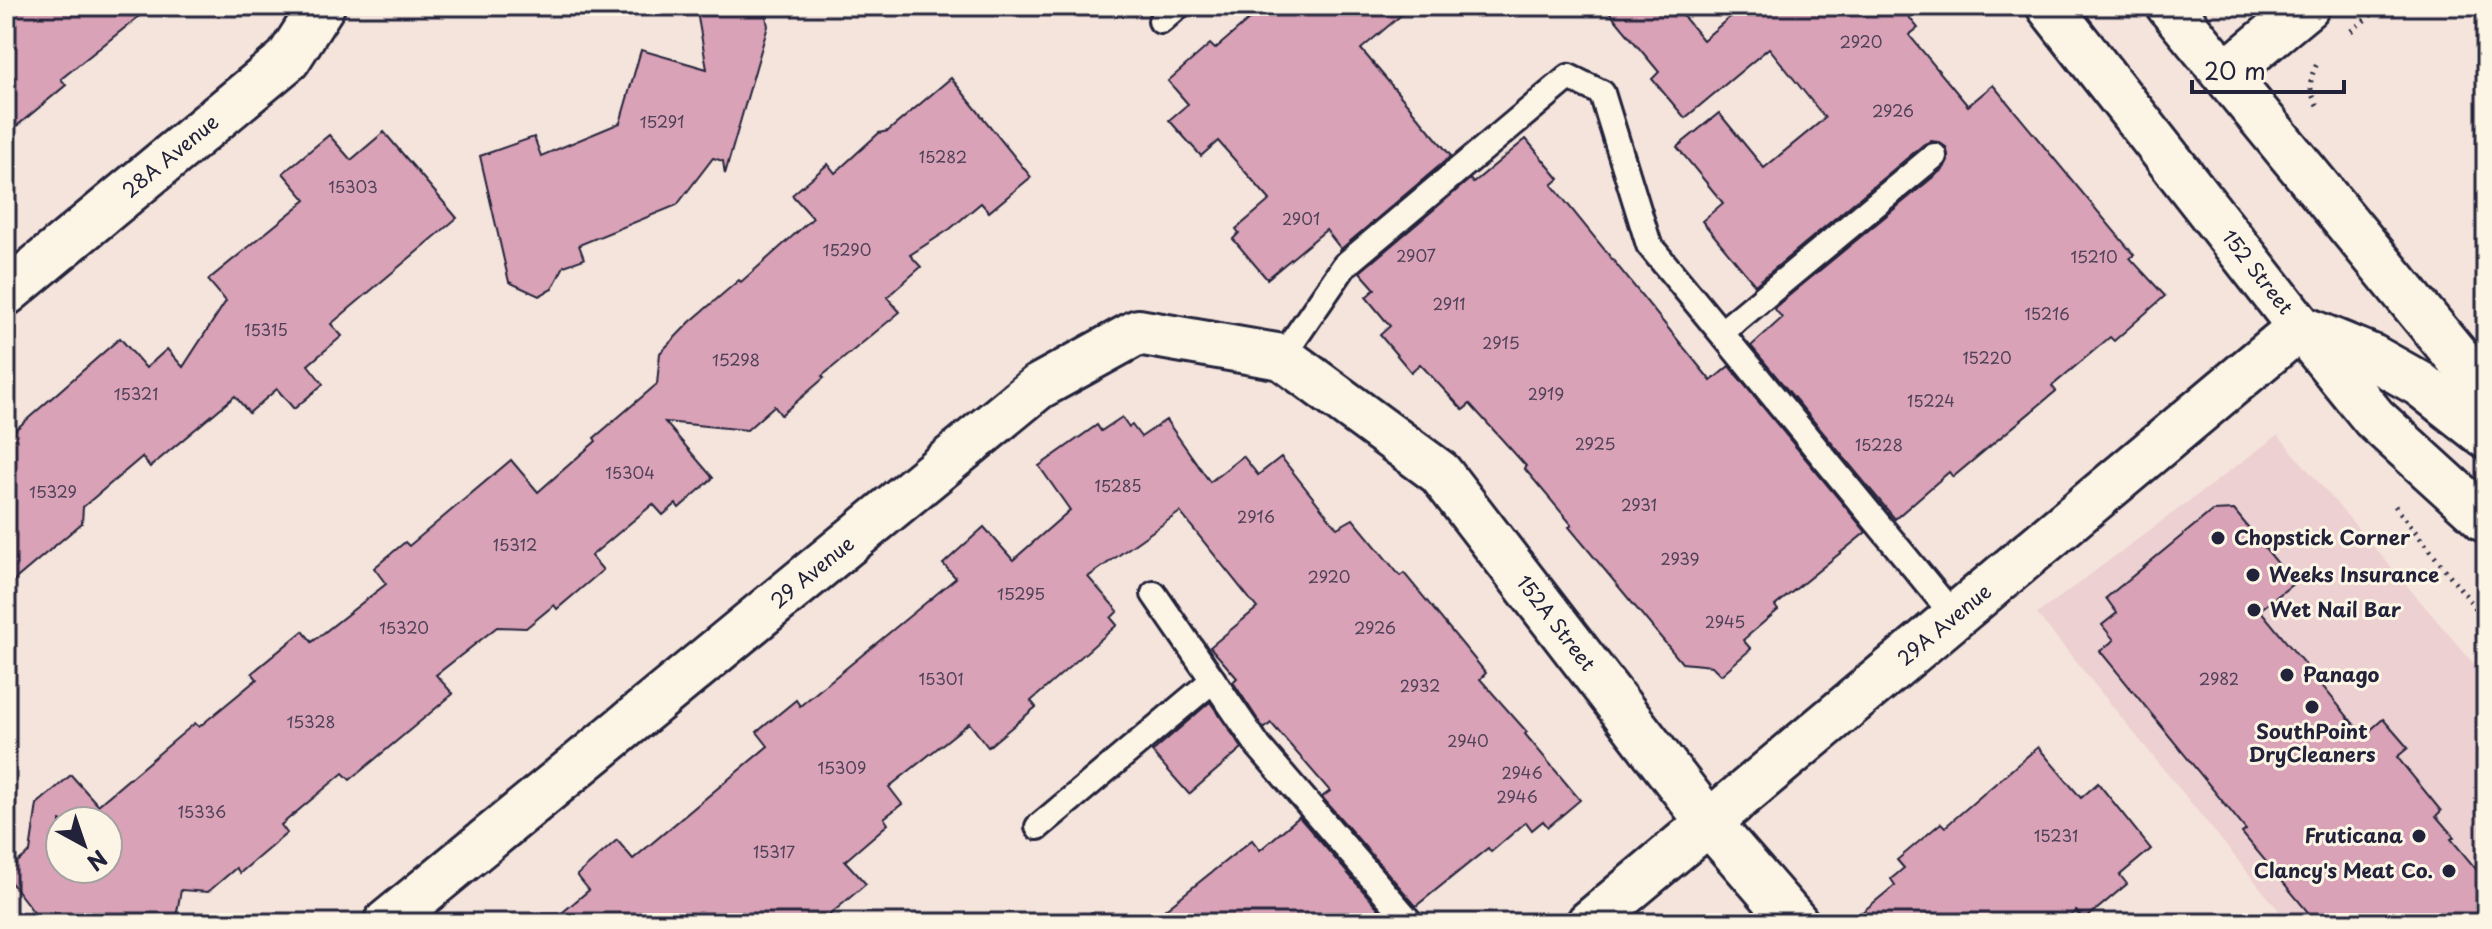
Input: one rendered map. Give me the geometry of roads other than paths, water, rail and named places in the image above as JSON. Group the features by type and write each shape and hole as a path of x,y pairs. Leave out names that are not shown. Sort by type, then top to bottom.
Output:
{"street":[{"name":"28A Avenue","path":"6,293 288,59 322,6"},
{"name":"152 Street","path":"2049,6 2374,418 2486,520"},
{"path":"2169,6 2486,392"},
{"path":"2225,74 2307,6"},
{"path":"2300,327 2372,357 2420,384 2486,436"},
{"name":"29A Avenue","path":"1589,923 2300,327"},
{"name":"29 Avenue","path":"386,923 1038,387 1138,332 1282,357"},
{"name":"152A Street","path":"1282,357 1440,473 1710,824 1796,923"}],"lane":[{"path":"1282,357 1345,265 1569,77 1602,93 1649,245 1954,616"},
{"path":"1722,332 1934,156"},
{"path":"1154,594 1259,747 1411,923"},
{"path":"1038,827 1213,680"}],"place":[{"name":"Chopstick Corner","path":"2218,538"},
{"name":"Weeks Insurance","path":"2253,575"},
{"name":"Wet Nail Bar","path":"2254,610"},
{"name":"Panago","path":"2287,675"},
{"name":"SouthPoint DryCleaners","path":"2312,707"},
{"name":"Fruticana","path":"2419,836"},
{"name":"Clancy's Meat Co.","path":"2449,871"}]}
